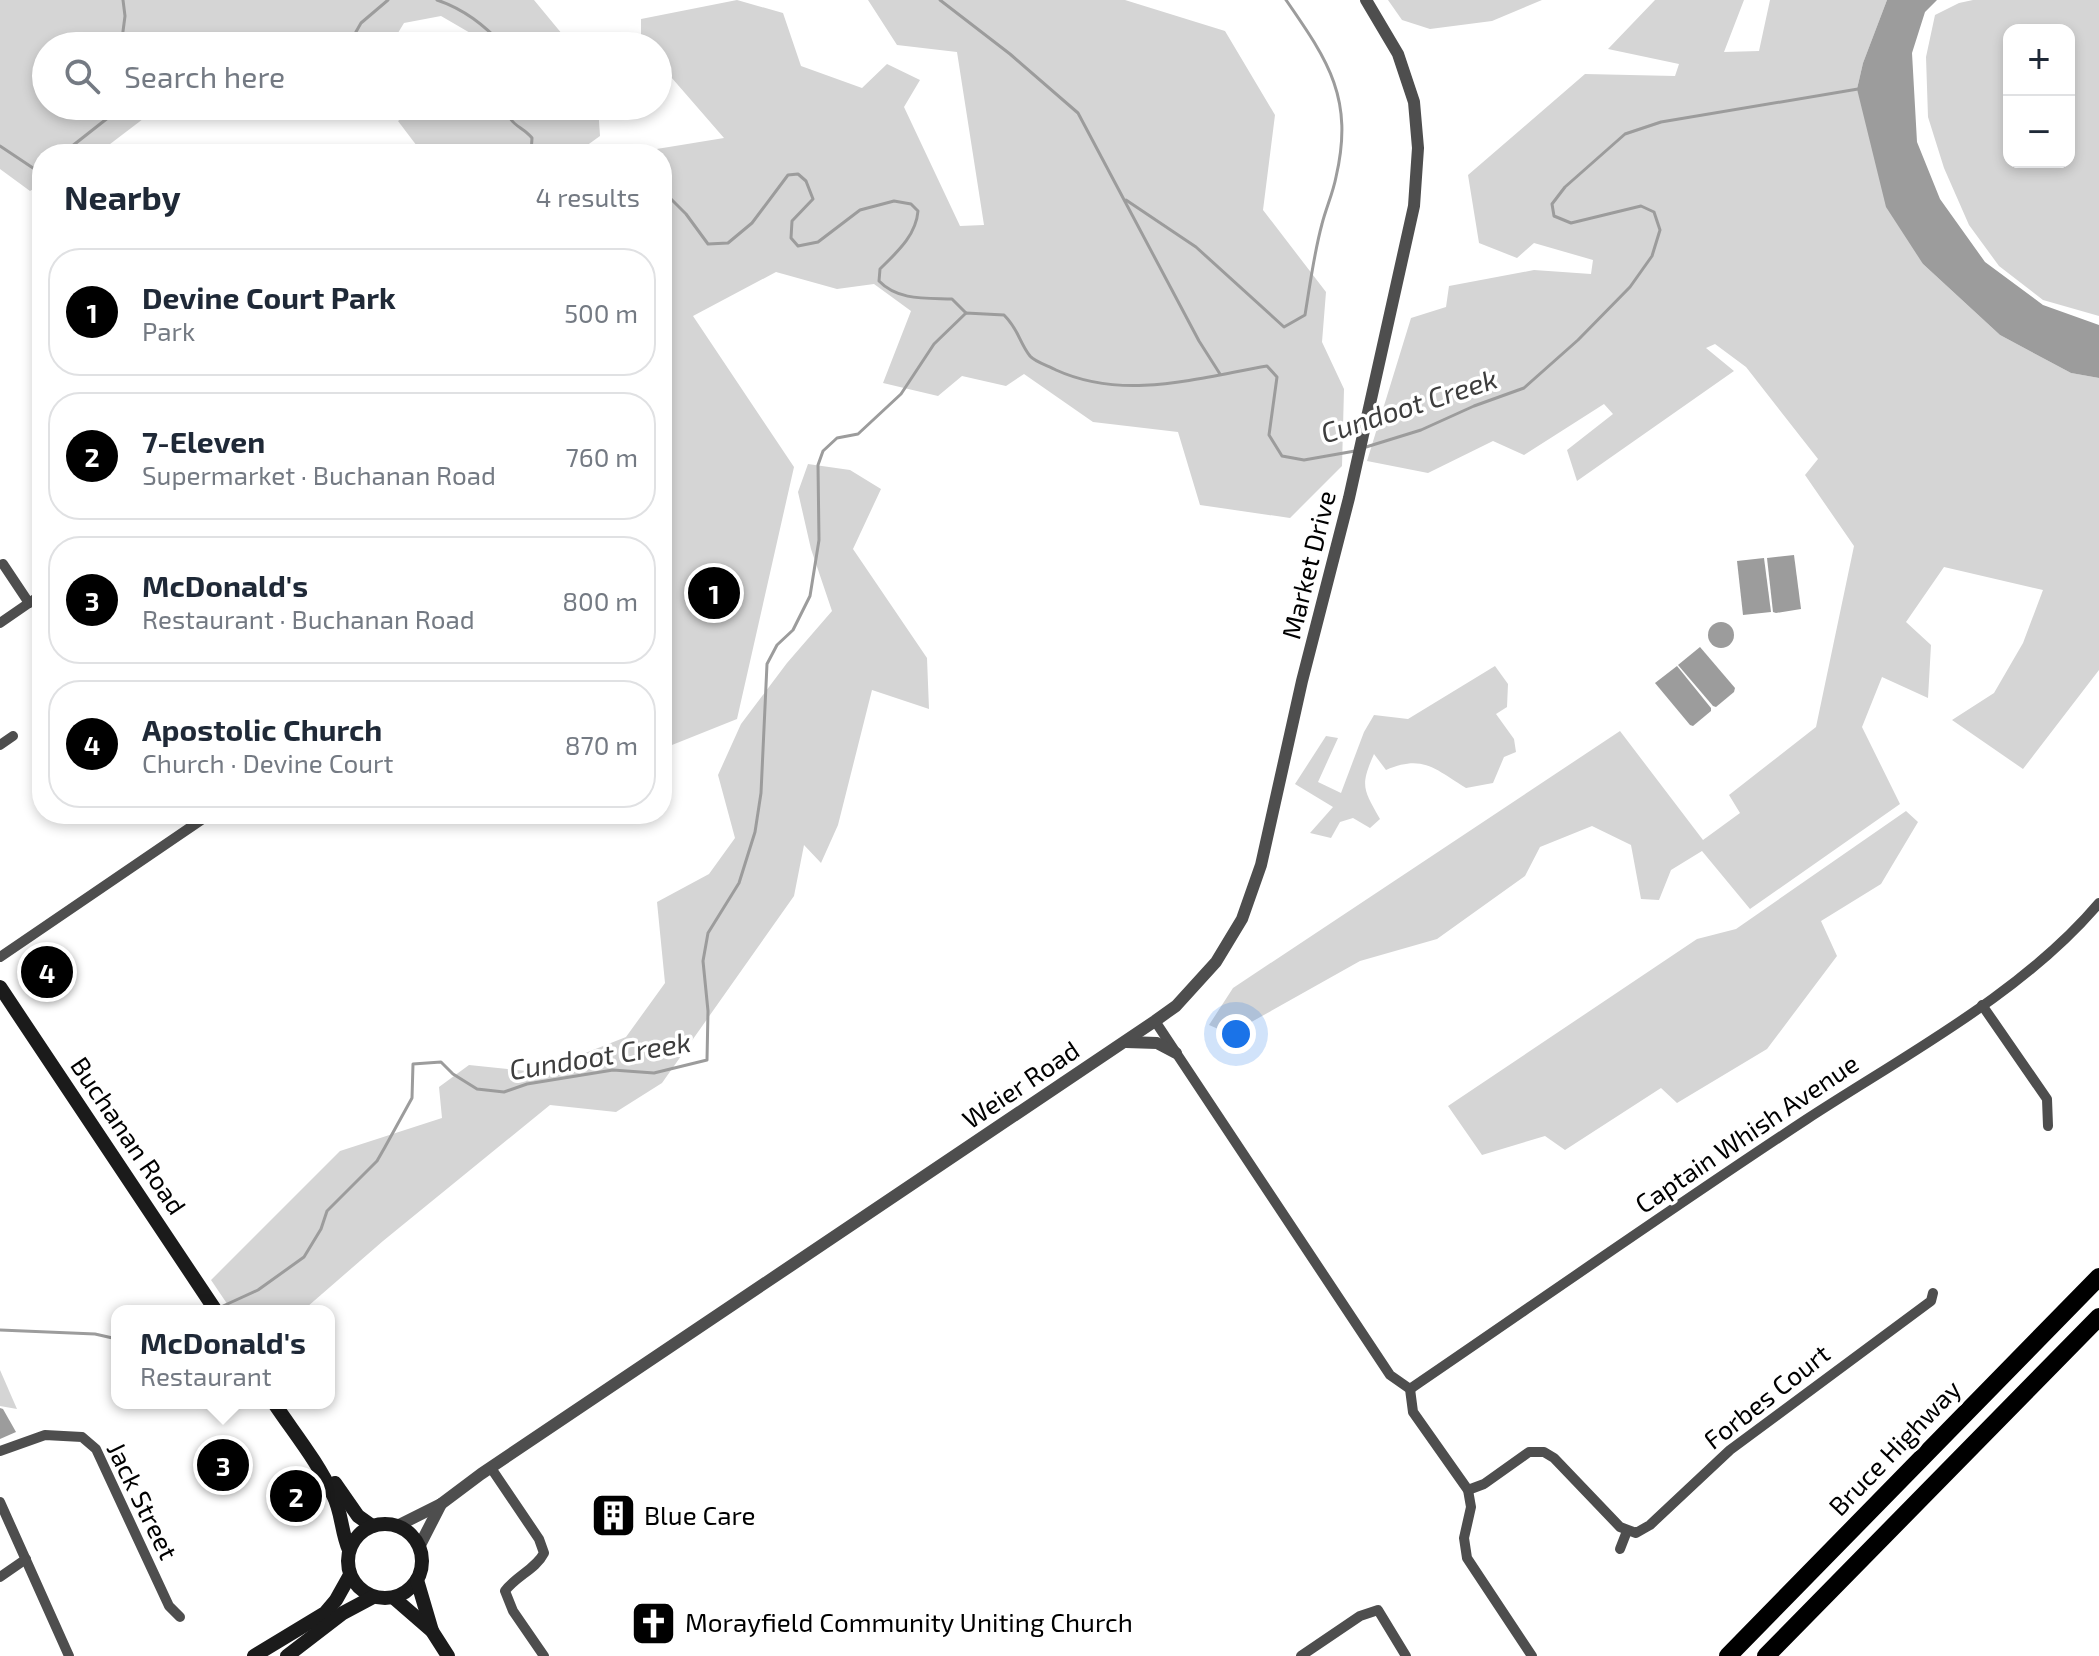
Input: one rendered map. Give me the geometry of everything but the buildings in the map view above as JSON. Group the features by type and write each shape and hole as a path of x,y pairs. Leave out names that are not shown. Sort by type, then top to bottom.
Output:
{"highway":[{"name":"Bruce Highway","path":"1728,1656 2099,1277"},
{"name":"Bruce Highway","path":"1766,1656 2099,1317"}],"main road":[{"name":"Buchanan Road","path":"0,987 212,1305"},
{"path":"278,1409 332,1491 349,1550"},
{"path":"285,1409 356,1513 372,1526"},
{"path":"372,1526 397,1526 406,1531 419,1547 422,1559 417,1580 411,1588 394,1598 373,1597 363,1592 350,1575 347,1562 349,1550 354,1540 372,1526"},
{"path":"254,1656 325,1613 350,1575"},
{"path":"417,1580 432,1631 448,1656"},
{"path":"287,1656 343,1613 373,1597"},
{"path":"394,1598 432,1631"}],"street":[{"name":"Market Drive","path":"1155,1021 1176,1006 1216,962 1242,919 1261,865 1302,681 1349,498 1414,206 1418,148 1414,102 1398,54 1366,0"},
{"path":"3,564 29,603"},
{"path":"0,623 32,601"},
{"path":"0,745 13,736"},
{"path":"0,957 195,824"},
{"name":"Captain Whish Avenue","path":"1410,1389 1804,1121 1982,1005 2040,963 2099,903"},
{"path":"1982,1005 2047,1099 2048,1126"},
{"name":"Weier Road","path":"397,1526 441,1504 1155,1021"},
{"path":"1155,1021 1390,1375 1410,1389 1413,1412 1468,1490 1471,1507 1464,1538 1467,1558 1532,1656"},
{"path":"1123,1043 1150,1041 1176,1053"},
{"name":"Forbes Court","path":"1627,1531 1636,1533 1650,1525 1730,1450 1931,1301 1933,1293"},
{"name":"Jack Street","path":"0,1451 45,1435 82,1437 96,1449 169,1606 180,1617"},
{"path":"1468,1490 1484,1484 1529,1452 1544,1452 1554,1458 1627,1531 1620,1549"},
{"path":"491,1468 539,1539 544,1553 540,1561 514,1580 505,1591 513,1611 544,1656"},
{"path":"0,1502 69,1656"},
{"name":"Weier Road","path":"419,1547 441,1504"},
{"path":"0,1577 26,1559"},
{"path":"1301,1656 1360,1616 1378,1610 1406,1656"}],"shaded area":[{"path":"0,0 534,0 560,32 469,32 441,16 404,23 399,32 32,32 32,120 142,120 110,144 32,144 30,191 0,169"},
{"path":"737,0 783,13 801,66 862,88 887,64 920,80 904,107 960,226 984,225 957,52 897,45 868,0 1125,0 1225,31 1275,115 1263,210 1326,292 1322,342 1344,389 1342,466 1290,518 1200,505 1178,432 1093,422 1024,374 1006,386 962,376 938,396 883,383 911,311 874,284 837,289 776,272 693,316 794,467 737,719 672,745 672,146 724,138 672,78 672,32 641,32 641,19"},
{"path":"1388,0 1542,0 1492,21 1430,29 1402,20"},
{"path":"1655,0 1744,0 1724,52 1759,51 1770,0 1887,0 1863,63 1857,89 1923,264 2000,335 2071,373 2099,378 2099,670 2023,769 1952,720 1994,693 2023,643 2043,590 1944,567 1906,622 1931,645 1928,698 1882,677 1862,727 1900,804 1750,909 1702,851 1671,870 1659,900 1641,899 1631,845 1592,826 1540,847 1525,876 1437,939 1360,961 1230,1034 1209,1025 1233,988 1620,731 1703,840 1740,813 1729,795 1816,727 1854,546 1805,475 1818,459 1746,367 1715,344 1706,348 1734,371 1577,481 1567,450 1613,414 1604,404 1524,455 1493,441 1428,473 1367,461 1411,318 1446,307 1449,286 1534,270 1591,274 1593,260 1534,243 1517,258 1479,243 1468,175 1585,74 1675,76 1679,64 1608,49"},
{"path":"1887,0 1937,0 1925,12 1912,53 1917,142 1940,199 1985,262 2043,305 2099,325 2099,378 2071,373 2000,335 1923,264 1886,207 1857,89 1863,63"},
{"path":"1973,0 2099,0 2099,316 2043,300 1999,266 1969,225 1944,168 1928,117 1926,57 1935,15"},
{"path":"599,120 600,136 589,144 415,144 398,121"},
{"path":"808,464 850,470 881,489 853,549 927,658 929,709 872,690 838,825 821,863 804,845 794,896 662,1083 616,1112 550,1105 309,1305 228,1305 211,1280 340,1151 442,1118 439,1087 469,1065 537,1072 626,1037 665,983 657,902 709,874 735,838 718,775 741,724 787,663 832,611 811,549 798,492"},
{"path":"1794,555 1801,609 1773,612 1767,558"},
{"path":"1764,558 1771,612 1743,615 1737,561"},
{"path":"1721,622 1730,626 1734,635 1730,644 1721,648 1712,644 1708,635 1712,626"},
{"path":"1700,647 1735,688 1716,707 1678,665"},
{"path":"1495,666 1508,684 1507,707 1496,714 1514,739 1516,752 1504,757 1493,783 1466,788 1437,770 1419,764 1399,765 1386,770 1374,754 1365,787 1380,819 1370,828 1353,818 1340,822 1331,838 1310,833 1333,807 1295,784 1326,736 1338,738 1318,782 1341,793 1364,732 1374,715 1408,719"},
{"path":"1677,666 1711,708 1693,726 1655,683"},
{"path":"1906,811 1918,822 1881,884 1821,921 1837,956 1767,1049 1677,1103 1661,1088 1565,1150 1545,1136 1482,1155 1448,1106 1697,939 1736,929"},
{"path":"0,1370 17,1409 0,1406"},
{"path":"0,1408 16,1432 0,1439"}],"waterway":[{"path":"123,0 123,32"},
{"path":"356,32 361,23 388,0"},
{"path":"437,0 473,18 490,32"},
{"path":"940,0 1010,54 1078,113 1199,341 1220,374"},
{"path":"1126,200 1196,247 1284,327 1305,315 1319,235 1336,177 1342,125 1334,82 1314,43 1286,0"},
{"name":"Cundoot Creek","path":"1366,447 1421,430 1524,388 1578,340 1630,287 1652,256 1660,230 1654,212 1641,206 1571,223 1554,216 1552,204 1565,187 1625,134 1661,122 1858,89"},
{"path":"75,144 105,120"},
{"path":"512,120 532,138 532,144"},
{"path":"0,146 32,167"},
{"path":"672,200 708,244 728,243 752,223 788,175 798,174 806,181 813,199 792,221 791,238 798,246 818,242 860,210 894,201 911,204 918,211 913,228 880,269 879,281 904,295 952,299 966,313"},
{"name":"Cundoot Creek","path":"225,1305 258,1290 304,1257 321,1229 327,1211 377,1161 385,1147 412,1098 413,1064 441,1062 453,1074 477,1089 504,1092 527,1084 613,1070 654,1073 707,1060 708,1011 703,961 708,933 739,883 755,832 761,793 767,664 777,645 793,630 810,596 819,540 818,465 823,451 837,438 858,434 901,394 934,344 966,313 1004,315 1035,360 1082,379 1108,384 1134,386 1188,381 1267,366 1277,377 1269,435 1282,456 1304,460 1355,451"},
{"name":"Cundoot Creek","path":"0,1330 95,1334 111,1338"}],"place":[{"name":"Devine Court Park","path":"714,593"},
{"name":"Apostolic Church","path":"47,972"},
{"name":"McDonald's","path":"223,1465"},
{"name":"7-Eleven","path":"296,1496"},
{"name":"Blue Care","path":"613,1516"},
{"name":"Morayfield Community Uniting Church","path":"654,1623"}]}
